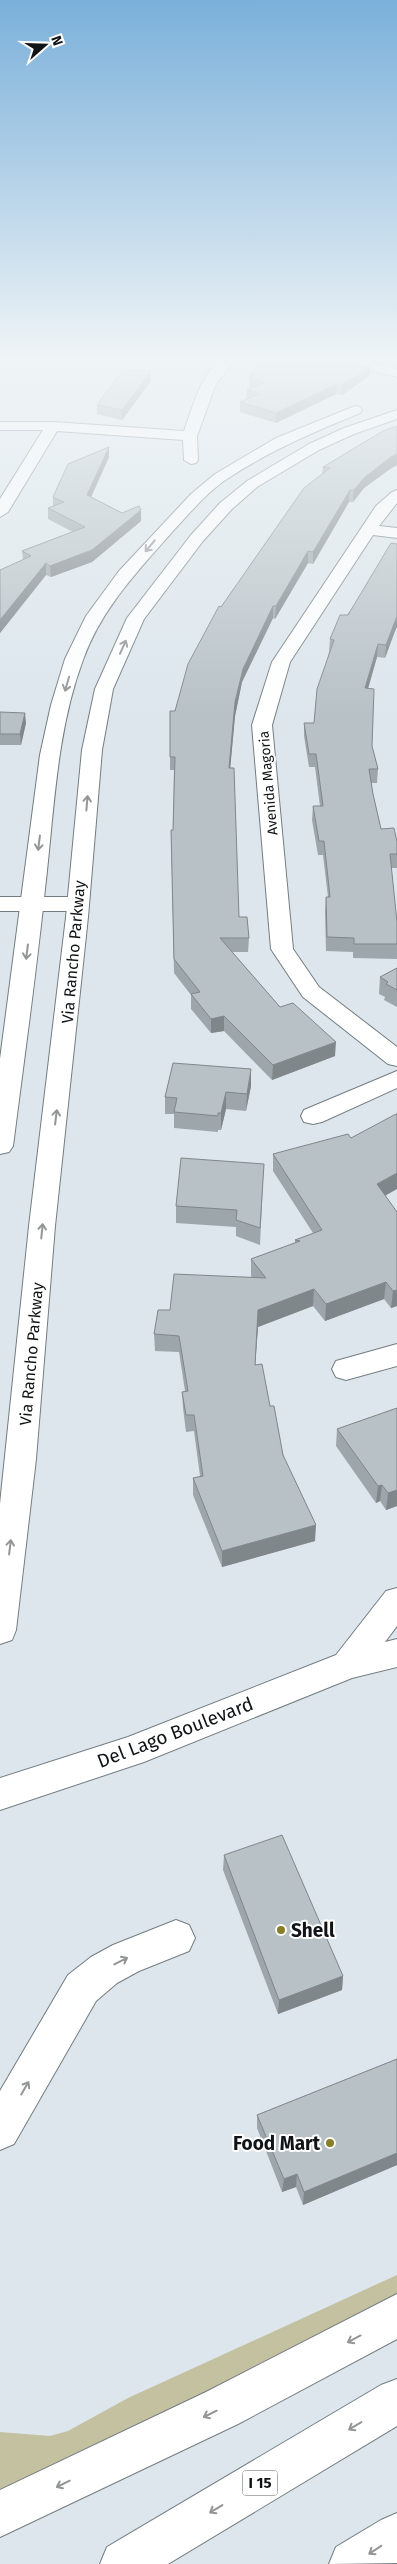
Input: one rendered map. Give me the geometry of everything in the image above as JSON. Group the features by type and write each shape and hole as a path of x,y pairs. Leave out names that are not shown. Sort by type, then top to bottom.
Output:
{"main road":[{"path":"0,512 22,476"},
{"path":"0,1146 50,755 60,705 74,659 95,616 167,527 196,497 222,476"},
{"name":"Via Rancho Parkway","path":"0,1630 22,1459 42,1226 60,1083 92,750 98,710 104,689 136,618 197,538 226,506 252,484 266,476"},
{"name":"Avenida Magoria","path":"397,495 382,509 282,662 262,725 282,949 311,992 397,1059"},
{"path":"370,530 397,533"},
{"path":"0,904 78,904"},
{"path":"313,1116 397,1079"},
{"path":"346,1369 397,1355"},
{"path":"348,1665 397,1601"},
{"path":"348,1665 397,1632"},
{"name":"Del Lago Boulevard","path":"0,1794 132,1751 348,1665 397,1653"},
{"path":"0,2130 82,1988 104,1970 126,1958 176,1938"},
{"path":"0,2514 222,2408 397,2316"},
{"name":"I 15","path":"124,2564 397,2401"},
{"path":"353,2564 397,2536"}],"shaded area":[{"path":"397,2275 397,2301 0,2498 0,2432 50,2436 68,2431 128,2398"}],"building":[{"path":"63,476 96,476 87,495 122,513 139,506 141,510 92,550 50,566 46,563 0,620 0,570 31,556 22,551 85,527 48,508 64,502 53,497"},
{"path":"320,476 367,476 354,490 350,490 313,552 308,551 276,606 273,606 243,669 235,702 229,768 234,768 239,917 247,917 249,938 220,938 280,1007 293,1003 336,1042 273,1065 224,1016 211,1019 191,994 200,992 174,959 171,830 173,830 175,757 170,757 170,711 175,711 188,664 219,606 221,607 304,488"},
{"path":"391,543 397,544 397,616 386,645 378,644 365,688 374,689 372,746 378,769 369,769 373,794 381,829 394,828 397,842 397,854 390,854 397,922 397,944 354,944 354,938 327,937 326,897 330,897 324,841 319,841 313,806 323,806 316,754 309,754 304,723 314,723 317,689 334,640 330,639 340,615 348,615"},
{"path":"0,712 25,713 20,734 0,734"},
{"path":"397,968 397,990 386,984 388,982 380,977"},
{"path":"173,1063 251,1069 247,1094 226,1092 221,1113 218,1113 218,1116 174,1112 177,1098 165,1097"},
{"path":"396,1114 397,1173 377,1184 397,1212 397,1290 393,1291 386,1282 326,1304 314,1289 258,1310 255,1365 262,1364 270,1406 274,1406 283,1455 316,1525 222,1551 193,1478 203,1476 194,1415 186,1415 182,1392 188,1391 179,1336 154,1334 158,1310 170,1310 174,1274 266,1278 251,1259 300,1241 295,1240 322,1230 273,1154 348,1134 351,1138"},
{"path":"181,1158 264,1164 260,1228 236,1220 237,1210 176,1206"},
{"path":"397,1408 397,1490 388,1493 382,1485 378,1486 337,1429"},
{"name":"Shell","path":"282,1835 343,1976 279,2000 224,1855"},
{"path":"397,2059 397,2153 304,2192 297,2174 284,2179 257,2115"}],"place":[{"name":"Shell","path":"281,1930"},
{"name":"Food Mart","path":"330,2143"}]}
